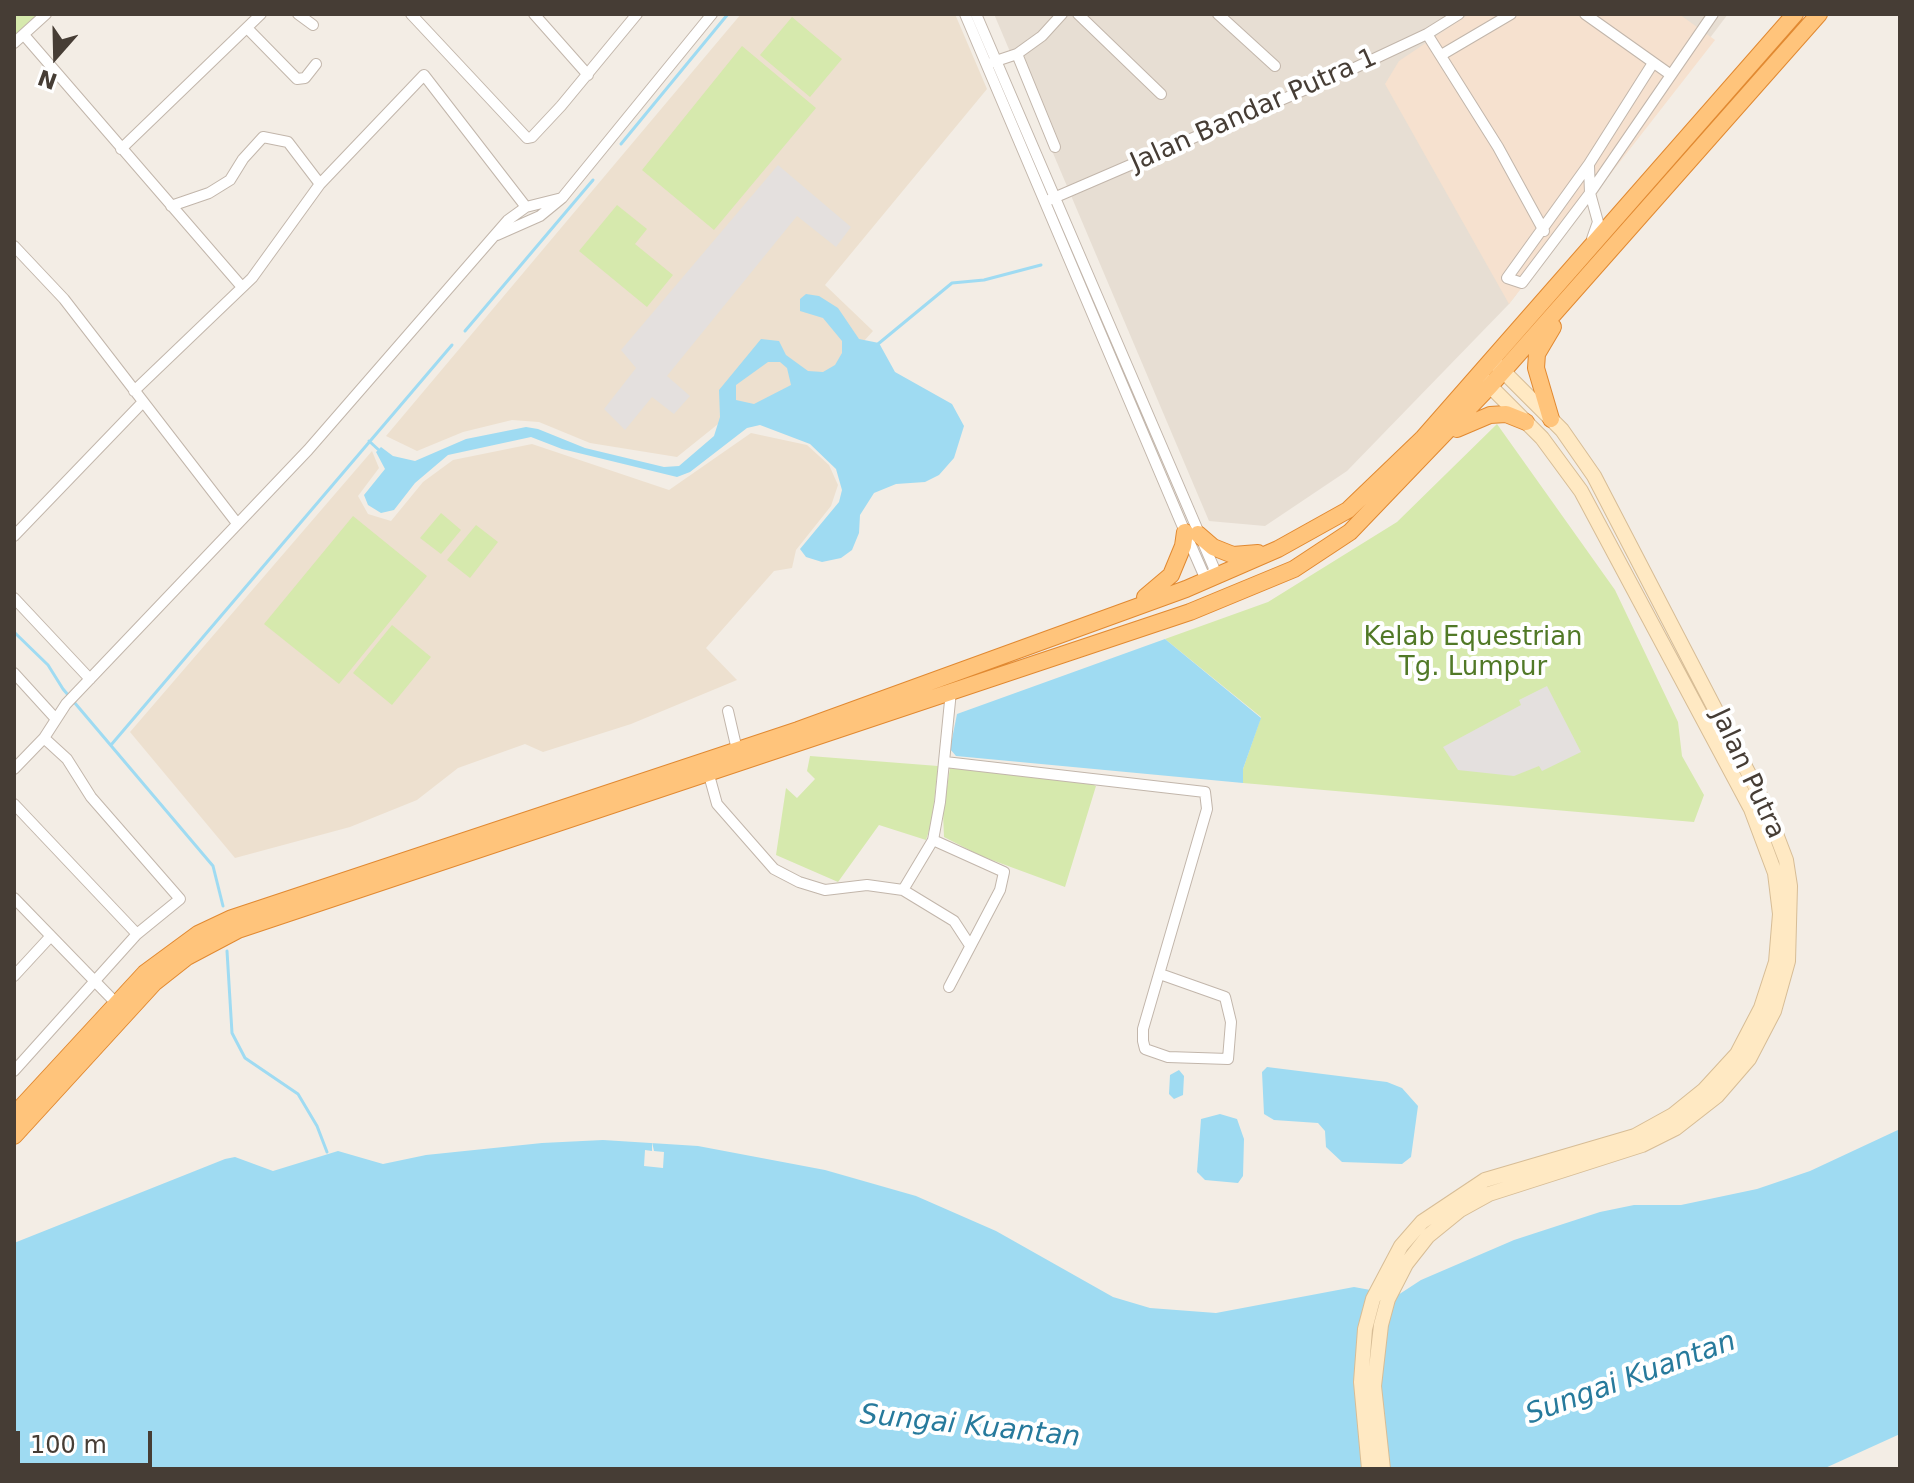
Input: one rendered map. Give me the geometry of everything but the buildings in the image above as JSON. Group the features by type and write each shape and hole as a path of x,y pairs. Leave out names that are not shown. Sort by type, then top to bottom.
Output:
{"highway":[{"path":"235,924 709,775 1190,612 1294,569 1350,532 1436,443 1584,256 1783,22 1795,14"},
{"path":"1497,366 1577,288 1819,14"},
{"path":"1551,419 1538,381 1537,354 1577,288"},
{"path":"14,1115 115,1002 153,966 235,924 737,750 1116,614 1278,549 1348,510 1485,380"},
{"path":"1436,443 1473,419 1490,415 1506,414 1526,422"},
{"path":"1211,578 1235,584 1289,560 1345,523 1362,519"},
{"path":"1116,614 1159,588 1171,575 1192,533 1213,547 1233,555 1278,549"},
{"path":"1085,647 1097,634 1202,595 1211,578"},
{"path":"14,1136 137,999 203,941"}],"main road":[{"name":"Jalan Putra","path":"1383,1469 1374,1386 1381,1325 1388,1299 1425,1229 1489,1194 1642,1145 1676,1128 1717,1096 1749,1059 1774,1011 1788,961 1790,886 1786,860 1765,805 1594,476 1551,419 1497,366"},
{"name":"Jalan Putra","path":"1369,1469 1361,1382 1365,1329 1385,1272 1451,1199 1485,1180 1635,1136 1673,1115 1704,1090 1737,1054 1761,1008 1776,962 1780,914 1775,873 1751,809 1581,491 1561,461 1485,380"}],"street":[{"path":"14,43 46,14"},
{"path":"121,149 261,14"},
{"path":"298,14 313,25"},
{"path":"411,14 527,138 532,137 588,75 637,14"},
{"path":"534,14 588,75"},
{"path":"495,236 540,216 562,198 712,14"},
{"path":"965,14 992,63"},
{"path":"976,14 992,63 1192,533 1203,573 1211,578"},
{"path":"992,63 1017,54 1042,36 1062,14"},
{"path":"1078,14 1161,94"},
{"path":"1218,14 1275,66"},
{"name":"Jalan Bandar Putra 1","path":"1050,199 1427,34 1459,14"},
{"path":"1443,54 1511,14"},
{"path":"1585,14 1671,75"},
{"path":"1653,63 1544,231 1507,278 1522,283 1590,193 1713,14"},
{"path":"247,28 297,79 305,78 316,64"},
{"path":"1427,34 1443,54 1544,231"},
{"path":"24,35 242,287"},
{"path":"1017,54 1055,147"},
{"path":"134,391 242,287 320,184 424,75 526,207"},
{"path":"171,206 209,193 230,180 243,159 263,137 288,142 320,184"},
{"path":"1584,256 1598,222 1590,193 1589,164"},
{"path":"14,769 44,738 66,704 236,522 308,450 508,220 526,207 562,198"},
{"path":"14,246 64,299 236,522"},
{"path":"16,529 142,403"},
{"path":"14,598 90,679"},
{"path":"14,673 55,718"},
{"path":"903,890 933,840 945,762 951,691"},
{"path":"728,711 737,750"},
{"path":"14,1071 137,934 180,899 91,797 67,759 44,738"},
{"path":"945,762 1205,792 1207,809 1143,1029 1145,1049 1168,1057 1228,1059 1231,1022 1225,997 1160,974"},
{"path":"709,775 714,797 723,813 782,874 825,890 867,885 903,890 954,921 969,944"},
{"path":"14,804 137,934"},
{"path":"933,840 1004,872 1000,890 949,987"},
{"path":"14,898 115,1002"},
{"path":"14,976 50,937"}],"shaded area":[{"path":"741,14 955,14 987,89 825,285 873,331 826,383 733,412 677,457 590,443 539,422 512,420 463,432 417,451 386,436"},
{"path":"994,14 1728,14 1509,304 1347,471 1265,526 1209,521"},
{"path":"1469,14 1679,14 1715,40 1509,304 1385,84 1399,61"},
{"path":"778,165 851,227 836,247 797,216 667,376 690,396 674,414 652,397 625,430 604,409 636,368 621,350"},
{"path":"751,433 807,445 829,465 838,485 831,506 796,550 792,568 774,571 706,648 737,680 631,724 543,752 525,744 458,768 417,800 350,827 235,858 130,732 372,451 379,468 358,496 368,514 391,521 423,482 453,460 532,444 669,490"},
{"path":"1547,686 1581,752 1542,771 1539,766 1514,776 1458,770 1443,747 1521,705 1519,700"}],"green space":[{"path":"14,14 33,14 37,18 14,40"},
{"path":"792,17 842,59 810,97 760,55"},
{"path":"742,46 816,108 714,230 642,170"},
{"path":"617,205 647,229 635,244 673,275 647,307 579,251"},
{"name":"Kelab Equestrian Tg. Lumpur","path":"1497,424 1615,590 1678,722 1682,756 1704,795 1694,822 1243,783 1243,769 1261,717 1165,639 1268,602 1397,522"},
{"path":"441,513 461,530 441,554 420,538"},
{"path":"353,516 427,576 339,684 264,624"},
{"path":"476,525 498,542 470,578 447,560"},
{"path":"392,625 431,657 392,705 353,673"},
{"path":"810,756 938,766 932,821 926,840 879,825 838,882 776,855 786,788 797,798 815,779 807,771"},
{"path":"950,768 1096,786 1065,887 981,856 944,837 943,812"}],"water":[{"path":"806,294 819,296 838,308 859,339 879,343 895,372 952,404 964,426 954,458 939,475 925,482 896,484 874,493 860,515 859,533 852,550 841,558 822,562 806,557 800,549 839,502 842,490 836,469 810,444 760,425 747,428 690,472 677,477 562,449 531,437 448,455 415,483 394,510 381,513 368,505 364,495 385,469 376,452 381,447 393,456 415,461 466,439 526,427 585,448 664,467 679,466 714,436 720,417 719,390 761,339 779,341 786,355 808,371 823,372 835,365 842,353 842,341 823,318 800,311 800,299","holes":["768,362 780,362 787,368 791,385 754,404 736,400 736,385"]},
{"path":"1165,639 1261,718 1243,769 1243,783 956,756 950,749 957,714"},
{"path":"1267,1067 1387,1082 1402,1088 1418,1106 1411,1157 1402,1164 1342,1162 1326,1147 1325,1131 1318,1123 1274,1120 1264,1114 1262,1072"},
{"path":"1179,1070 1184,1076 1183,1095 1174,1099 1169,1094 1170,1075"},
{"path":"1220,1114 1237,1119 1244,1139 1243,1176 1238,1183 1205,1180 1197,1172 1201,1119"},
{"name":"Sungai Kuantan","path":"1900,1129 1900,1434 1823,1469 14,1469 14,1243 235,1157 273,1171 338,1151 383,1164 426,1155 542,1143 603,1140 698,1146 825,1170 916,1196 996,1231 1113,1297 1150,1308 1216,1313 1354,1287 1398,1295 1421,1280 1514,1240 1600,1212 1634,1205 1681,1205 1757,1189 1810,1171"}],"pier":[{"path":"652,1142 654,1151 664,1152 663,1168 644,1166 645,1150 652,1151"}],"waterway":[{"path":"621,144 728,14"},
{"path":"465,331 593,180"},
{"path":"878,344 952,283 984,280 1041,265"},
{"path":"111,745 452,345"},
{"path":"369,441 381,452"},
{"path":"14,632 48,665 63,689 213,866 223,906"},
{"path":"227,951 232,1033 245,1058 298,1094 317,1126 327,1152"}]}
